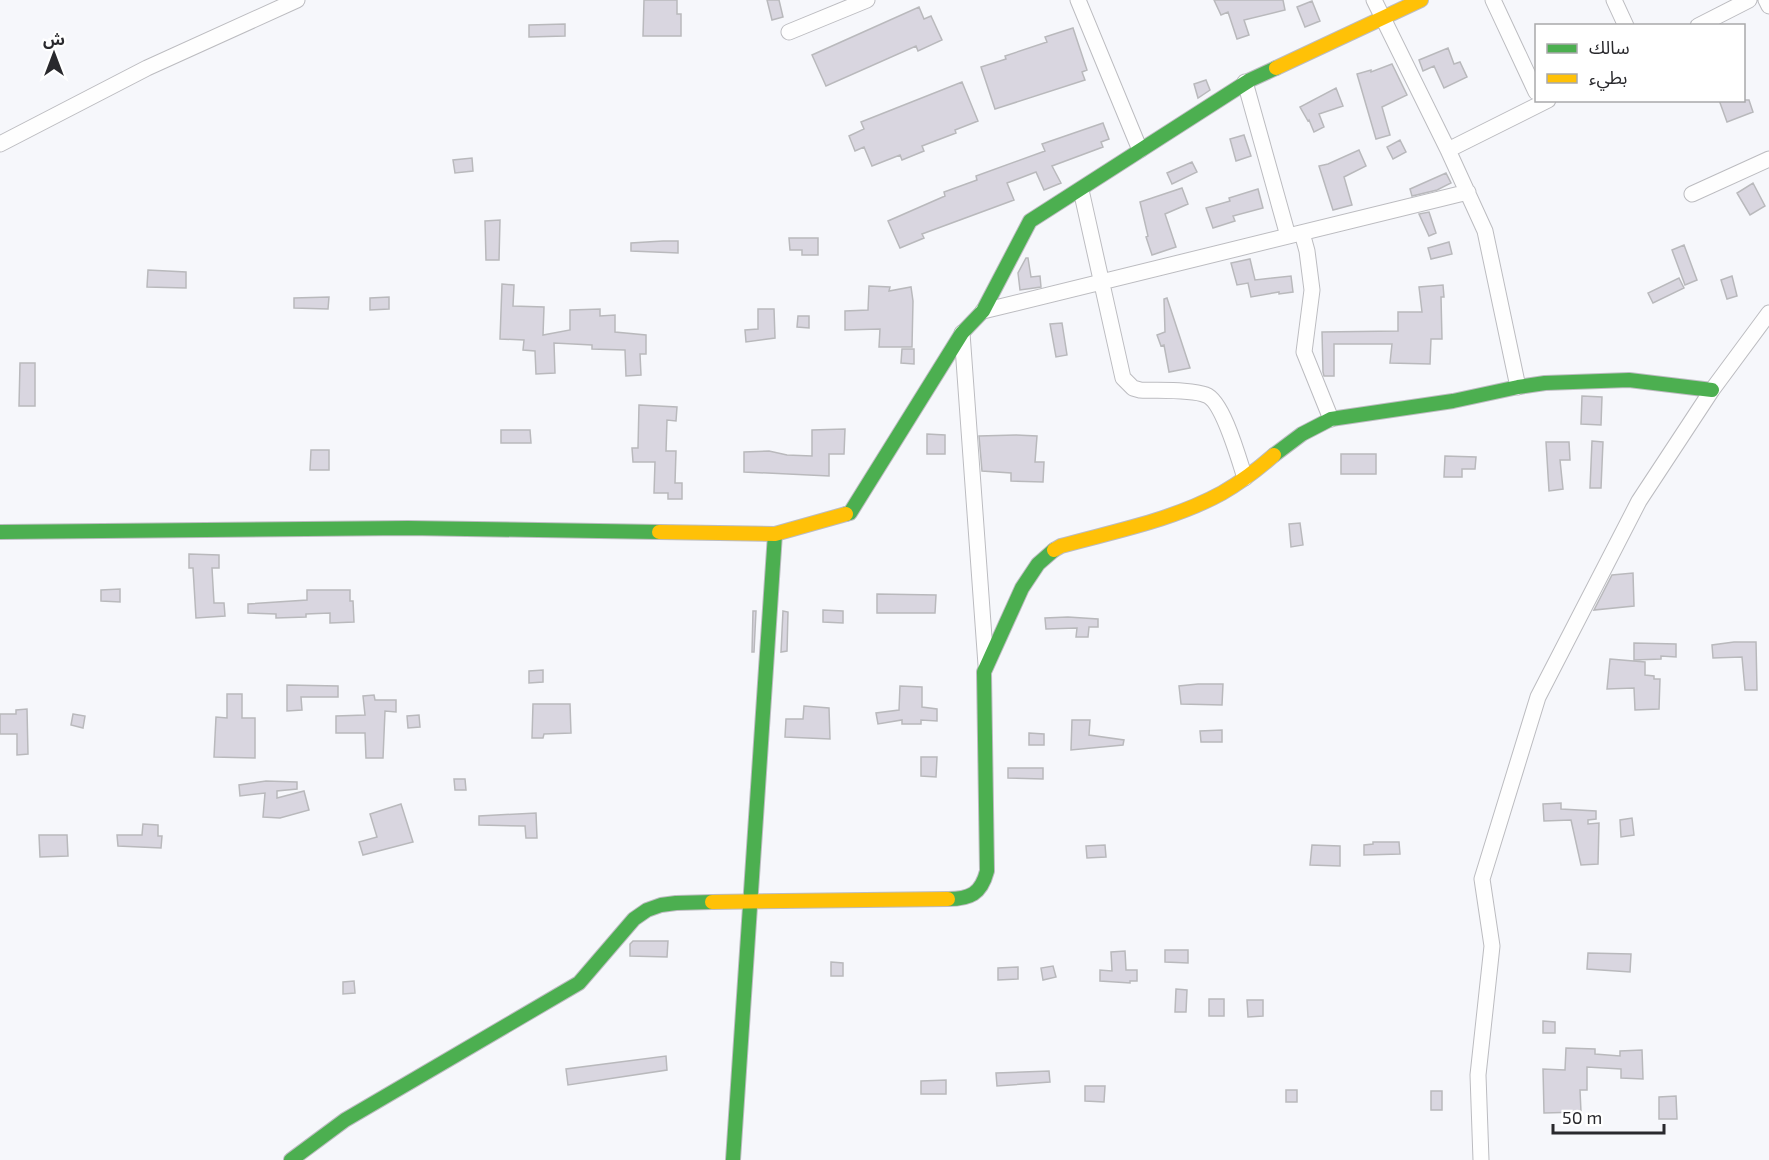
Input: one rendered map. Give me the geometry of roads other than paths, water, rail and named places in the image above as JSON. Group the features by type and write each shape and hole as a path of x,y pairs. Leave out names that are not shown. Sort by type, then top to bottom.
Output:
{"street":[{"path":"0,144 147,68 297,0"},
{"path":"789,32 867,0"},
{"path":"1078,0 1140,150"},
{"path":"1374,0 1485,231 1518,387"},
{"path":"0,532 408,528 775,534 850,513 962,333 982,311 1030,221 1245,82 1421,0"},
{"path":"1493,0 1535,85"},
{"path":"1614,0 1625,24"},
{"path":"1702,24 1749,0"},
{"path":"1766,0 1769,6"},
{"path":"1245,82 1295,234 1307,252 1312,290 1304,352 1332,419"},
{"path":"1448,150 1536,102"},
{"path":"1692,194 1769,159"},
{"path":"1081,190 1121,371 1127,384 1140,390 1199,393 1212,398 1220,408 1245,478"},
{"path":"982,311 1467,192"},
{"path":"1481,1160 1478,1075 1492,946 1482,879 1538,697 1639,501 1712,390 1769,313"},
{"path":"291,1160 345,1120 579,983 634,919 647,910 676,903 751,900 965,899 980,889 987,871 984,679 986,665 962,333"},
{"path":"986,665 992,658 1029,572 1043,557 1061,546 1179,512 1222,493 1313,426 1332,419 1453,401 1518,387 1573,381 1629,380 1712,390"},
{"path":"733,1160 775,534"}]}
